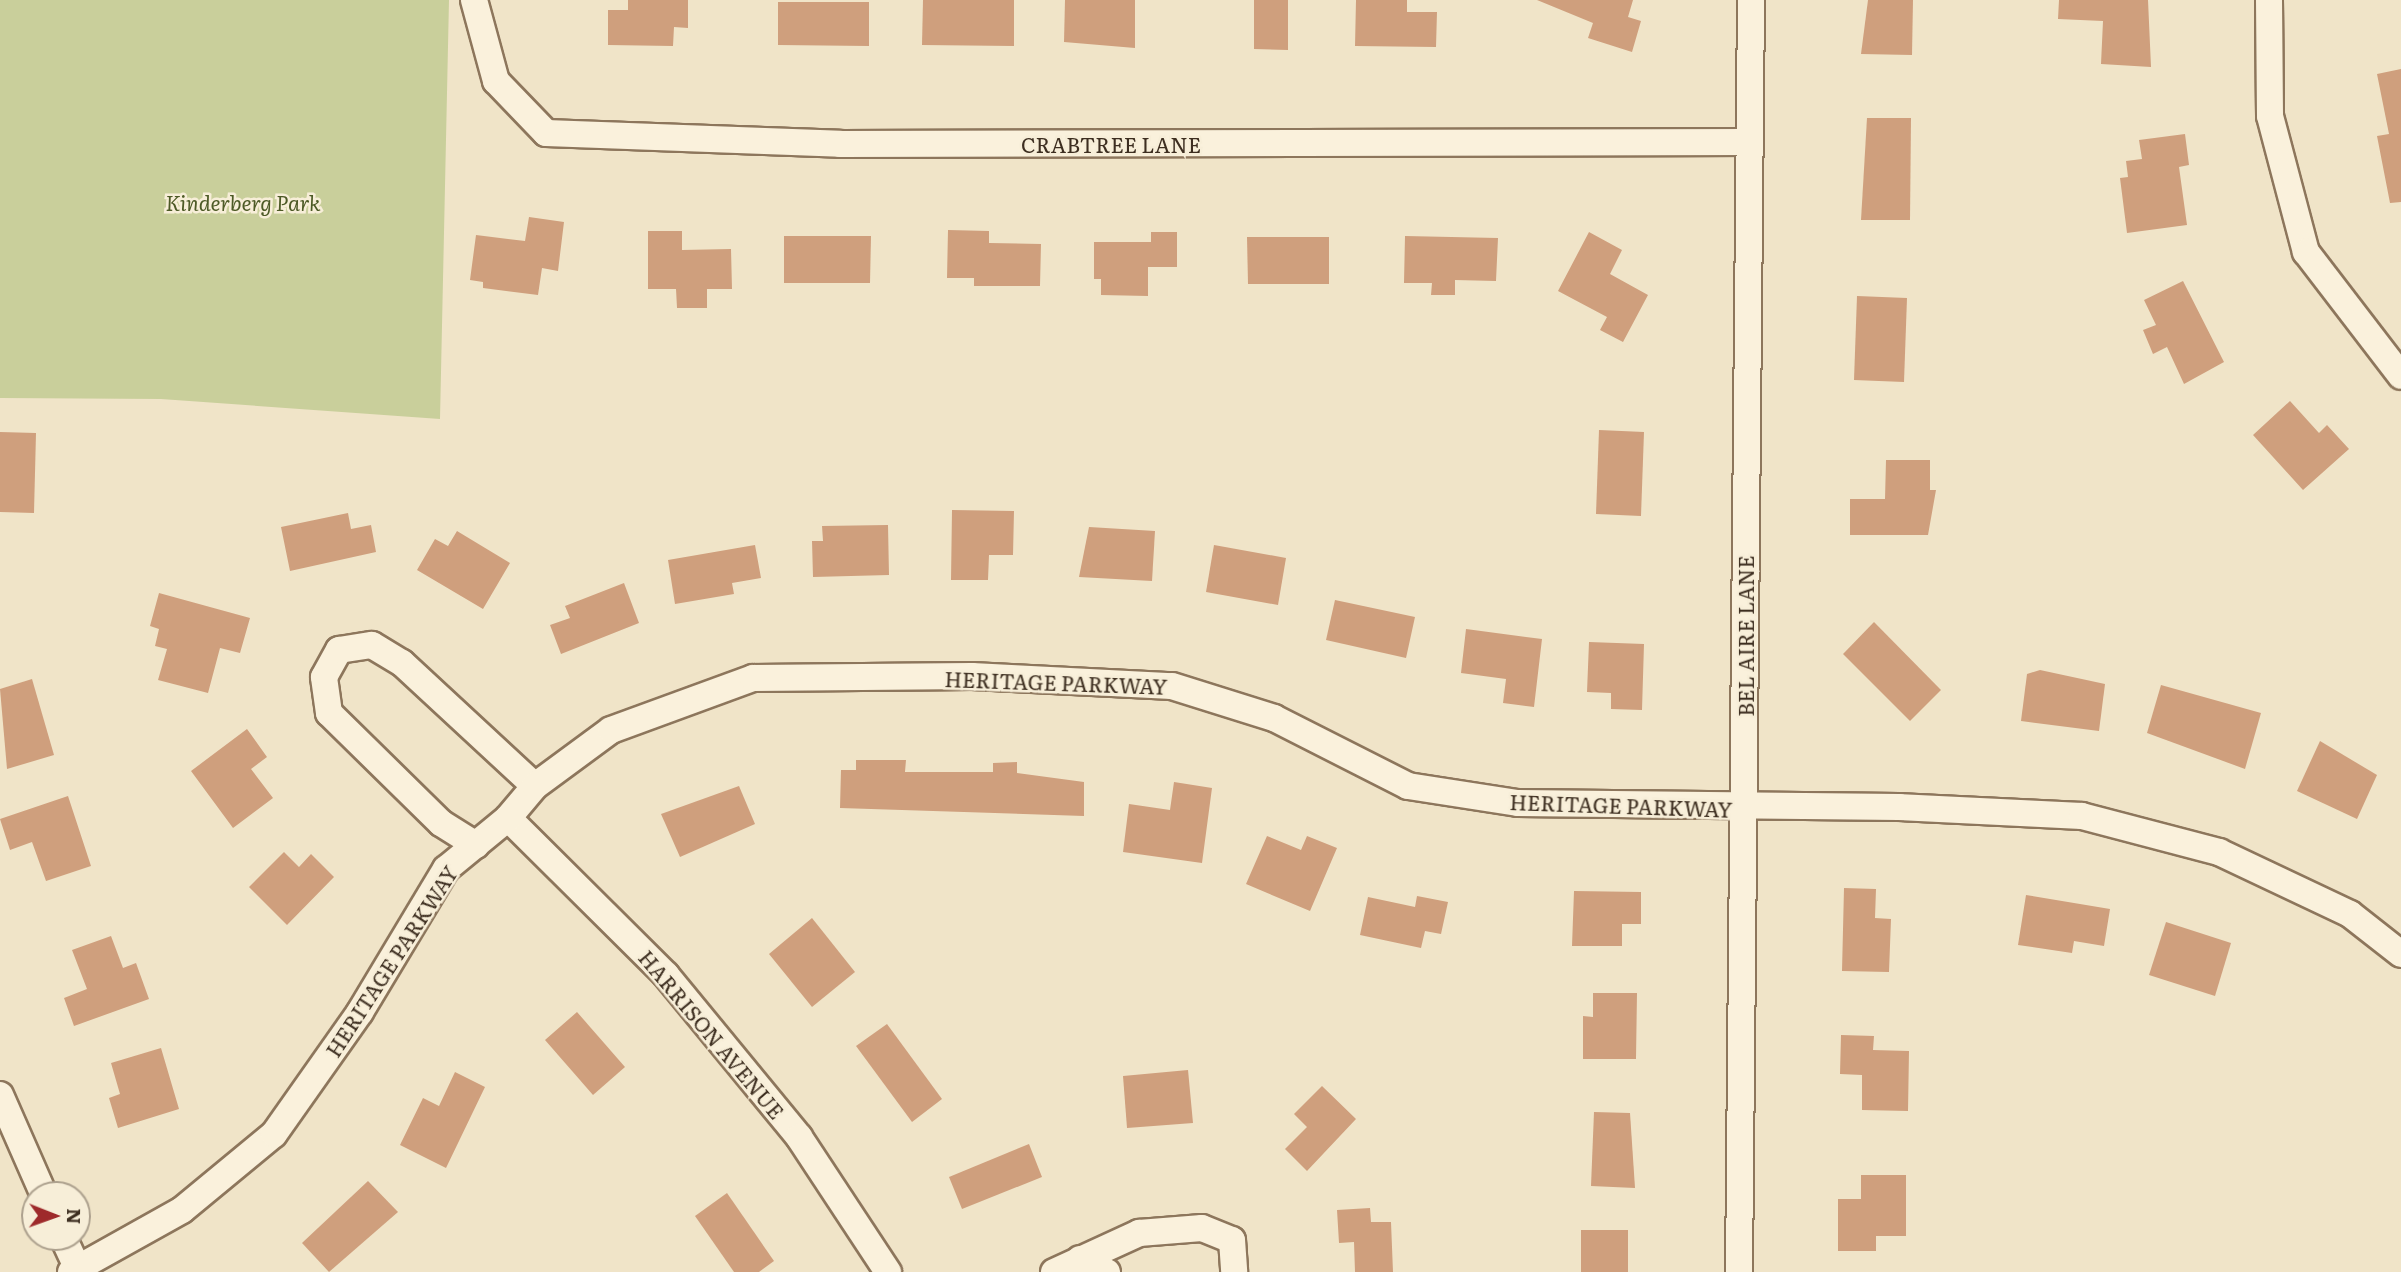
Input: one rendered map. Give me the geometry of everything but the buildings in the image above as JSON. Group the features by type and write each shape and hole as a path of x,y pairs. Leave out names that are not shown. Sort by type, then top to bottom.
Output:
{"street":[{"name":"CRABTREE LANE","path":"474,0 496,81 546,133 654,141 1749,142"},
{"name":"BEL AIRE LANE","path":"1739,1272 1751,0"},
{"path":"2269,0 2270,116 2306,252 2401,376"},
{"path":"476,845 432,815 329,713 324,677 339,650 372,645 402,663 535,786"},
{"name":"HERITAGE PARKWAY","path":"76,1271 182,1210 274,1133 360,1012 446,869 508,818 535,786 611,730 752,678 972,676 1172,686 1274,718 1408,786 1518,803 1743,810 1899,807 2082,816 2219,852 2350,914 2401,954"},
{"name":"HARRISON AVENUE","path":"508,818 666,975 799,1137 888,1272"},
{"path":"0,1094 38,1181"},
{"path":"1054,1272 1139,1233 1202,1228 1232,1240 1234,1272"},
{"path":"68,1251 76,1271"},
{"path":"1080,1259 1107,1272"}],"green space":[{"name":"Kinderberg Park","path":"0,0 449,0 440,419 161,399 0,398"}]}
